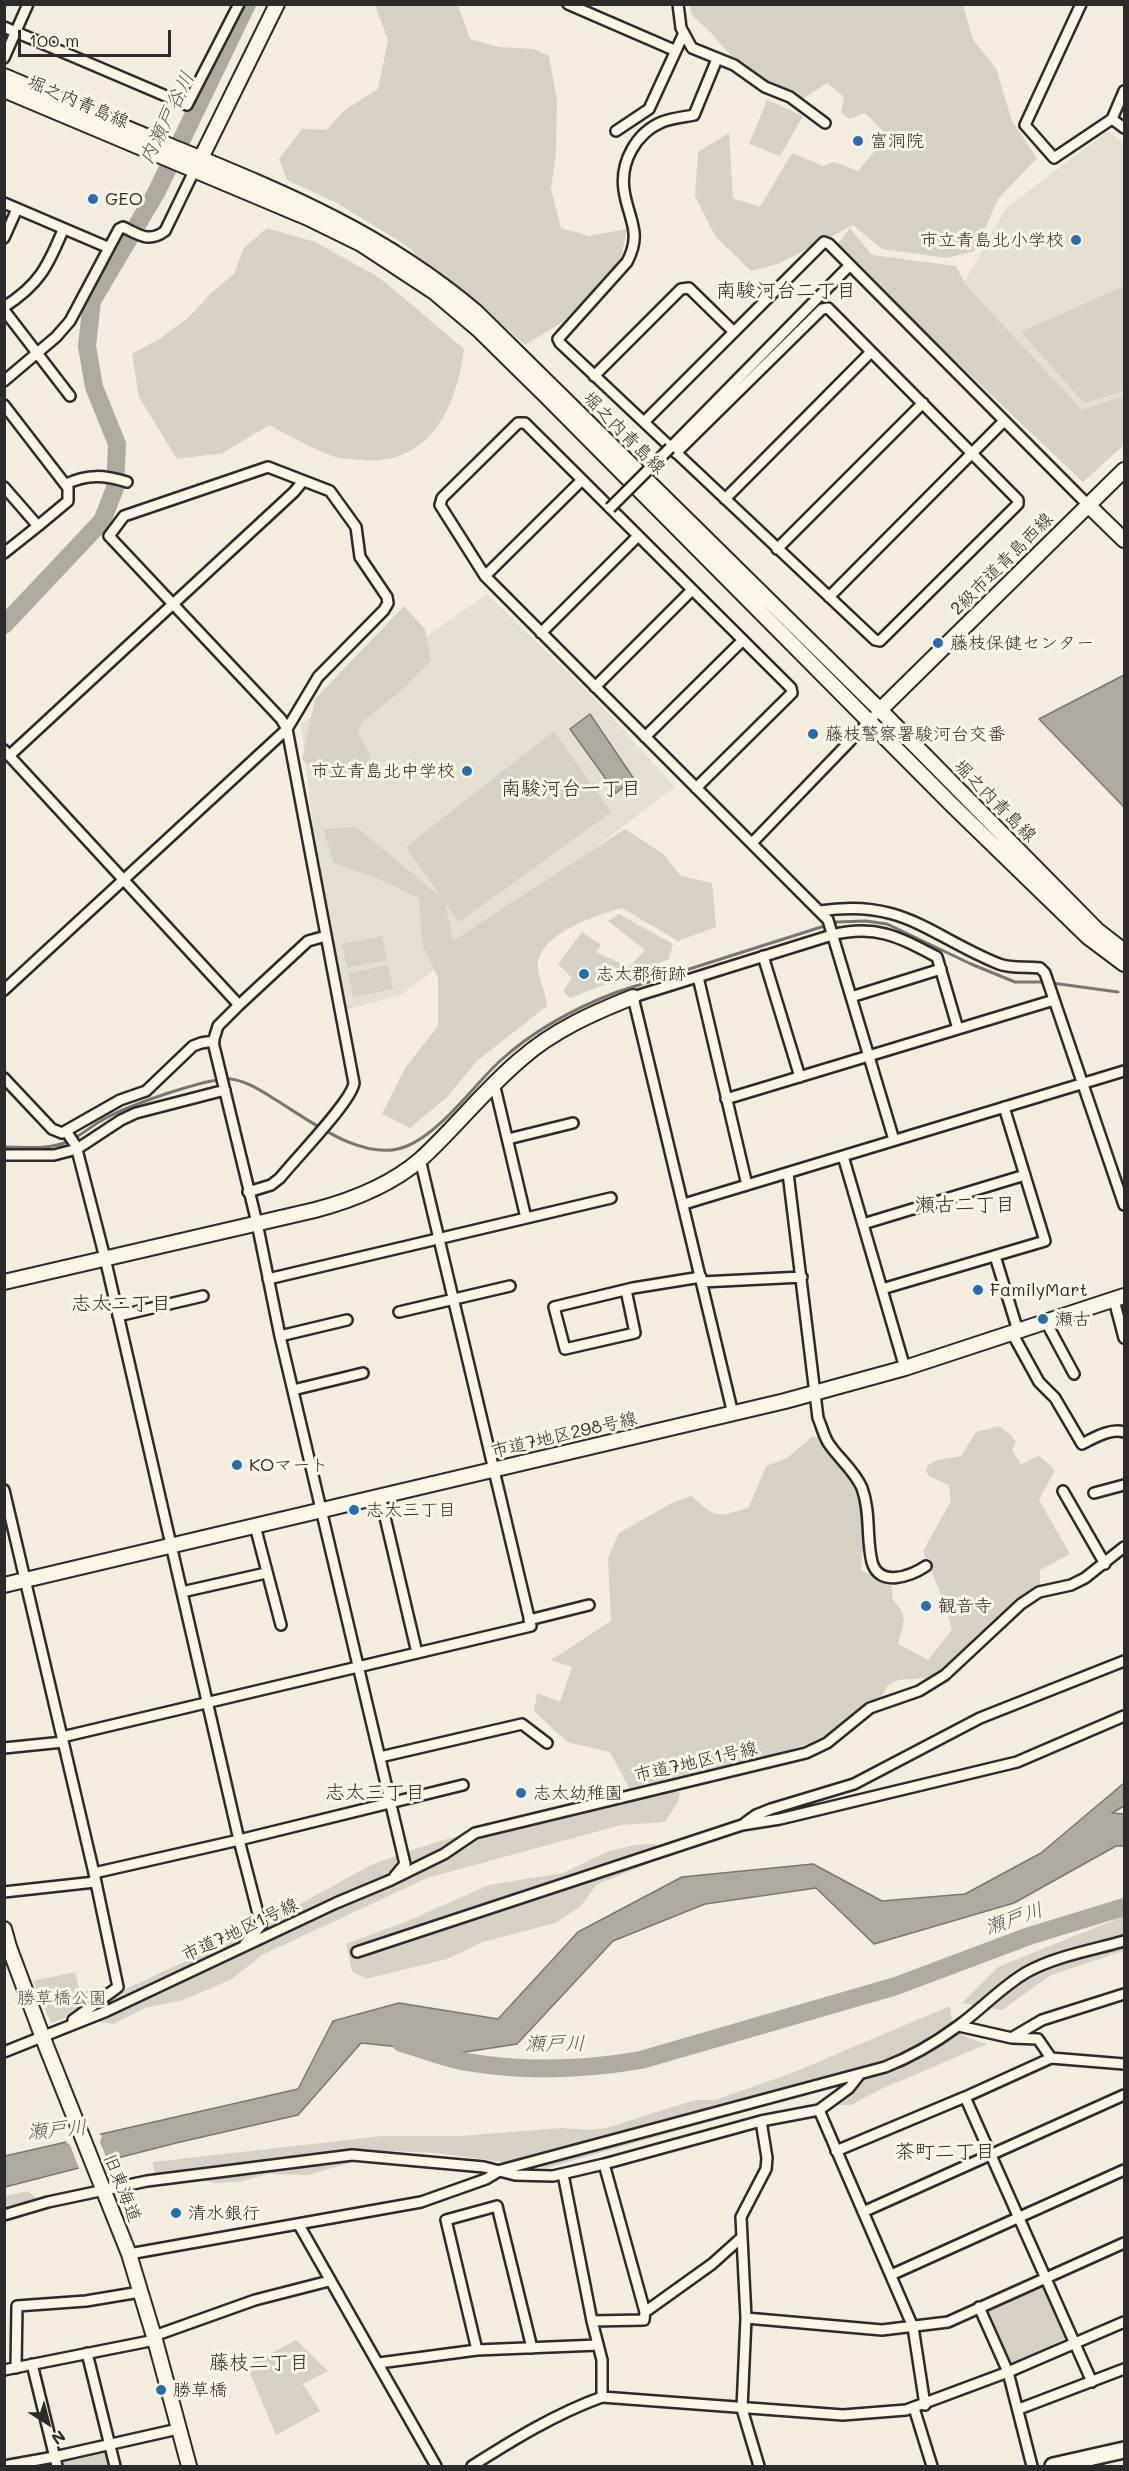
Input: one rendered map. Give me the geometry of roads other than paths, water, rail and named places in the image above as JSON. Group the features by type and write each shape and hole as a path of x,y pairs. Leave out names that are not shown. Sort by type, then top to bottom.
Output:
{"main road":[{"path":"1053,2466 1125,2450"}],"street":[{"path":"4,58 28,4"},
{"path":"4,27 187,105 239,4"},
{"path":"4,381 56,338 70,321 107,247 119,229 123,227 144,237 157,237 165,231 191,162 277,4"},
{"path":"568,4 674,50"},
{"path":"678,4 681,28 692,48 734,65 765,87 790,97 825,123"},
{"path":"1082,4 1025,125 1054,158 1112,119 1125,91"},
{"path":"616,130 649,109 674,50 684,33"},
{"path":"610,508 673,451 822,309 828,308 973,453 1018,500 1018,504 880,641 875,640 777,549 673,451 644,422 594,376 558,339 627,262 633,251 634,224 624,192 623,176 628,156 637,141 648,130 663,122 694,115 717,59"},
{"name":"堀之内青島線","path":"4,76 362,244 434,292 480,331 546,396 869,721 1088,937 1125,964"},
{"name":"堀之内青島線","path":"4,90 165,151"},
{"path":"1112,119 1125,128"},
{"name":"堀之内青島線","path":"191,162 313,206 370,236 440,281 475,311 880,710 1097,930 1125,951"},
{"path":"4,203 107,247"},
{"path":"4,238 16,209"},
{"path":"63,230 49,264 34,285 4,308 70,396"},
{"path":"644,422 824,242 829,244 1125,540"},
{"path":"673,451 850,265"},
{"path":"594,376 681,289 689,288 734,332"},
{"path":"724,499 872,352"},
{"path":"777,549 923,404"},
{"path":"4,405 68,488 68,501 4,553"},
{"path":"829,597 1004,421"},
{"path":"696,788 792,693 791,688 525,423 518,423 442,498 440,505 484,576 696,788 752,843 828,920 894,1140"},
{"path":"4,990 287,729 318,677 384,610 388,603 387,597 360,557 356,527 330,491 268,467 124,516 109,536 281,719 287,729 354,1088 280,1178 271,1185 248,1192"},
{"name":"2級市道青島西線","path":"880,710 1087,504 1125,470"},
{"path":"66,484 92,475 127,482"},
{"path":"484,576 582,480"},
{"path":"239,1005 7,752 173,604 294,492 303,481"},
{"path":"4,487 38,526"},
{"path":"541,633 639,536"},
{"path":"595,687 692,590"},
{"path":"645,737 743,640"},
{"path":"752,843 880,710"},
{"path":"820,911 839,908 871,910 901,916 999,964 1041,968 1045,973 1125,1205"},
{"path":"4,1282 325,1208 358,1197 382,1185 420,1159 523,1057 570,1024 633,997 832,934 862,929 898,937 937,957 958,1029"},
{"path":"326,936 308,941 239,1005 218,1026 213,1041 405,1864 391,1880"},
{"path":"763,956 801,1077"},
{"path":"851,997 941,969"},
{"path":"698,977 747,1185"},
{"path":"633,997 733,1414"},
{"path":"726,1099 1054,1000"},
{"path":"4,1078 57,1133 66,1131 120,1100 146,1091 193,1046 213,1041"},
{"path":"684,1204 1125,1071"},
{"path":"495,1083 526,1218"},
{"path":"4,1155 54,1155 77,1148 122,1119 136,1113 225,1089"},
{"path":"882,1289 1046,1241 1004,1107"},
{"path":"508,1138 573,1123"},
{"path":"66,1131 77,1148 105,1258 239,1840 261,1925 243,1946"},
{"path":"843,1156 905,1368"},
{"path":"4,1748 62,1739 531,1626 420,1159"},
{"path":"788,1173 818,1418 828,1443 856,1475 869,1519 872,1563 878,1572 894,1579 912,1575 926,1566"},
{"path":"863,1224 1025,1175"},
{"path":"268,1280 611,1198"},
{"path":"995,1256 1015,1332 1039,1382 1055,1398 1082,1444 1104,1434 1119,1430 1125,1432"},
{"path":"626,1290 635,1333 565,1349 554,1307 626,1290 701,1279 802,1276"},
{"path":"399,1312 510,1286"},
{"path":"118,1316 203,1296"},
{"path":"1119,1298 1125,1338"},
{"name":"市道7地区298号線","path":"4,1585 816,1393 905,1368 1119,1298"},
{"path":"280,1336 347,1320"},
{"path":"1046,1322 1074,1374"},
{"path":"293,1390 363,1373"},
{"path":"1094,1493 1125,1485"},
{"path":"4,1490 94,1877 117,1987 64,2026"},
{"path":"1063,1491 1105,1563"},
{"path":"380,1496 417,1653"},
{"path":"255,1526 281,1625"},
{"name":"市道7地区1号線","path":"4,2052 44,2041 64,2026 107,2011 243,1946 391,1880 444,1854 475,1833 806,1753 827,1743 870,1708 919,1690 945,1675 1021,1604 1039,1593 1071,1585 1125,1547"},
{"path":"182,1592 266,1573"},
{"path":"529,1620 589,1605"},
{"path":"742,1825 756,1815 771,1809 854,1785 980,1718 1125,1661"},
{"path":"357,1952 742,1825 780,1819 1017,1762 1125,1716"},
{"path":"380,1757 522,1724 547,1743"},
{"path":"4,1892 94,1877 463,1785"},
{"name":"旧東海道","path":"4,1929 44,2041 129,2254 189,2466"},
{"path":"129,2254 207,2238 299,2225 421,2202 486,2179 501,2170 860,2074 907,2059 959,2026 1003,1988 1027,1972 1042,1965 1125,1941"},
{"path":"1012,2038 1042,2020 1125,1994"},
{"path":"959,2026 1012,2038 1038,2039 1051,2058"},
{"path":"836,2151 1051,2058 1125,2064"},
{"path":"4,2215 101,2187 352,2155 501,2170 515,2175 563,2174 761,2121 819,2110 849,2088 860,2074"},
{"path":"863,2212 1125,2095"},
{"path":"965,2097 1092,2382"},
{"path":"819,2110 913,2327 925,2405"},
{"path":"759,2466 742,2409 746,2318 741,2217 766,2169 767,2157 761,2121"},
{"path":"592,2321 644,2320 645,2312 604,2164"},
{"path":"891,2275 1125,2170"},
{"path":"563,2174 602,2360 602,2397"},
{"path":"477,2350 446,2220 497,2206 532,2348"},
{"path":"299,2225 436,2466"},
{"path":"645,2312 712,2264 741,2238"},
{"path":"746,2318 862,2329 913,2327 948,2322 1125,2242"},
{"path":"4,2370 154,2338 255,2300 329,2281"},
{"path":"16,2368 17,2306 86,2301 140,2292"},
{"path":"979,2307 1008,2372 1032,2466"},
{"path":"472,2466 520,2436 583,2404 602,2397 843,2415 914,2408 1008,2372 1125,2322"},
{"path":"379,2363 477,2350 598,2345"},
{"path":"87,2353 116,2466"},
{"path":"32,2364 55,2462"},
{"path":"1019,2409 1125,2369"},
{"path":"914,2408 932,2466"},
{"path":"4,2466 55,2462 178,2428"}],"waterway":[{"name":"内瀬戸谷川","path":"4,625 102,521 115,488 117,444 94,387 87,346 92,301 156,193 247,4"},
{"path":"4,1147 59,1145 72,1140 106,1118 149,1100 187,1087 231,1079 255,1087 322,1129 357,1145 374,1150 391,1150 407,1146 432,1131 513,1050 570,1013 617,992 837,922 866,921 887,924 1015,982 1045,982"},
{"path":"1052,983 1118,992"},
{"name":"瀬戸川","path":"401,2043 459,2060 511,2067 576,2068 641,2060 896,1986 1029,1936 1124,1907"}],"place":[{"name":"富洞院","path":"858,141"},
{"name":"GEO","path":"93,199"},
{"name":"市立青島北小学校","path":"1076,240"},
{"name":"藤枝保健センター","path":"938,643"},
{"name":"藤枝警察署駿河台交番","path":"813,734"},
{"name":"市立青島北中学校","path":"467,771"},
{"name":"志太郡衙跡","path":"584,974"},
{"name":"FamilyMart","path":"978,1290"},
{"name":"瀬古","path":"1043,1319"},
{"name":"KOマート","path":"237,1465"},
{"name":"志太三丁目","path":"354,1510"},
{"name":"観音寺","path":"926,1606"},
{"name":"志太幼稚園","path":"521,1793"},
{"name":"清水銀行","path":"176,2213"},
{"name":"勝草橋","path":"161,2390"}],"district":[{"name":"南駿河台二丁目","path":"786,291"},
{"name":"南駿河台一丁目","path":"571,789"},
{"name":"瀬古二丁目","path":"965,1205"},
{"name":"志太二丁目","path":"121,1304"},
{"name":"志太三丁目","path":"375,1793"},
{"name":"茶町二丁目","path":"945,2152"},
{"name":"藤枝二丁目","path":"259,2363"}],"park label":[{"name":"勝草橋公園","path":"62,1998"}]}
